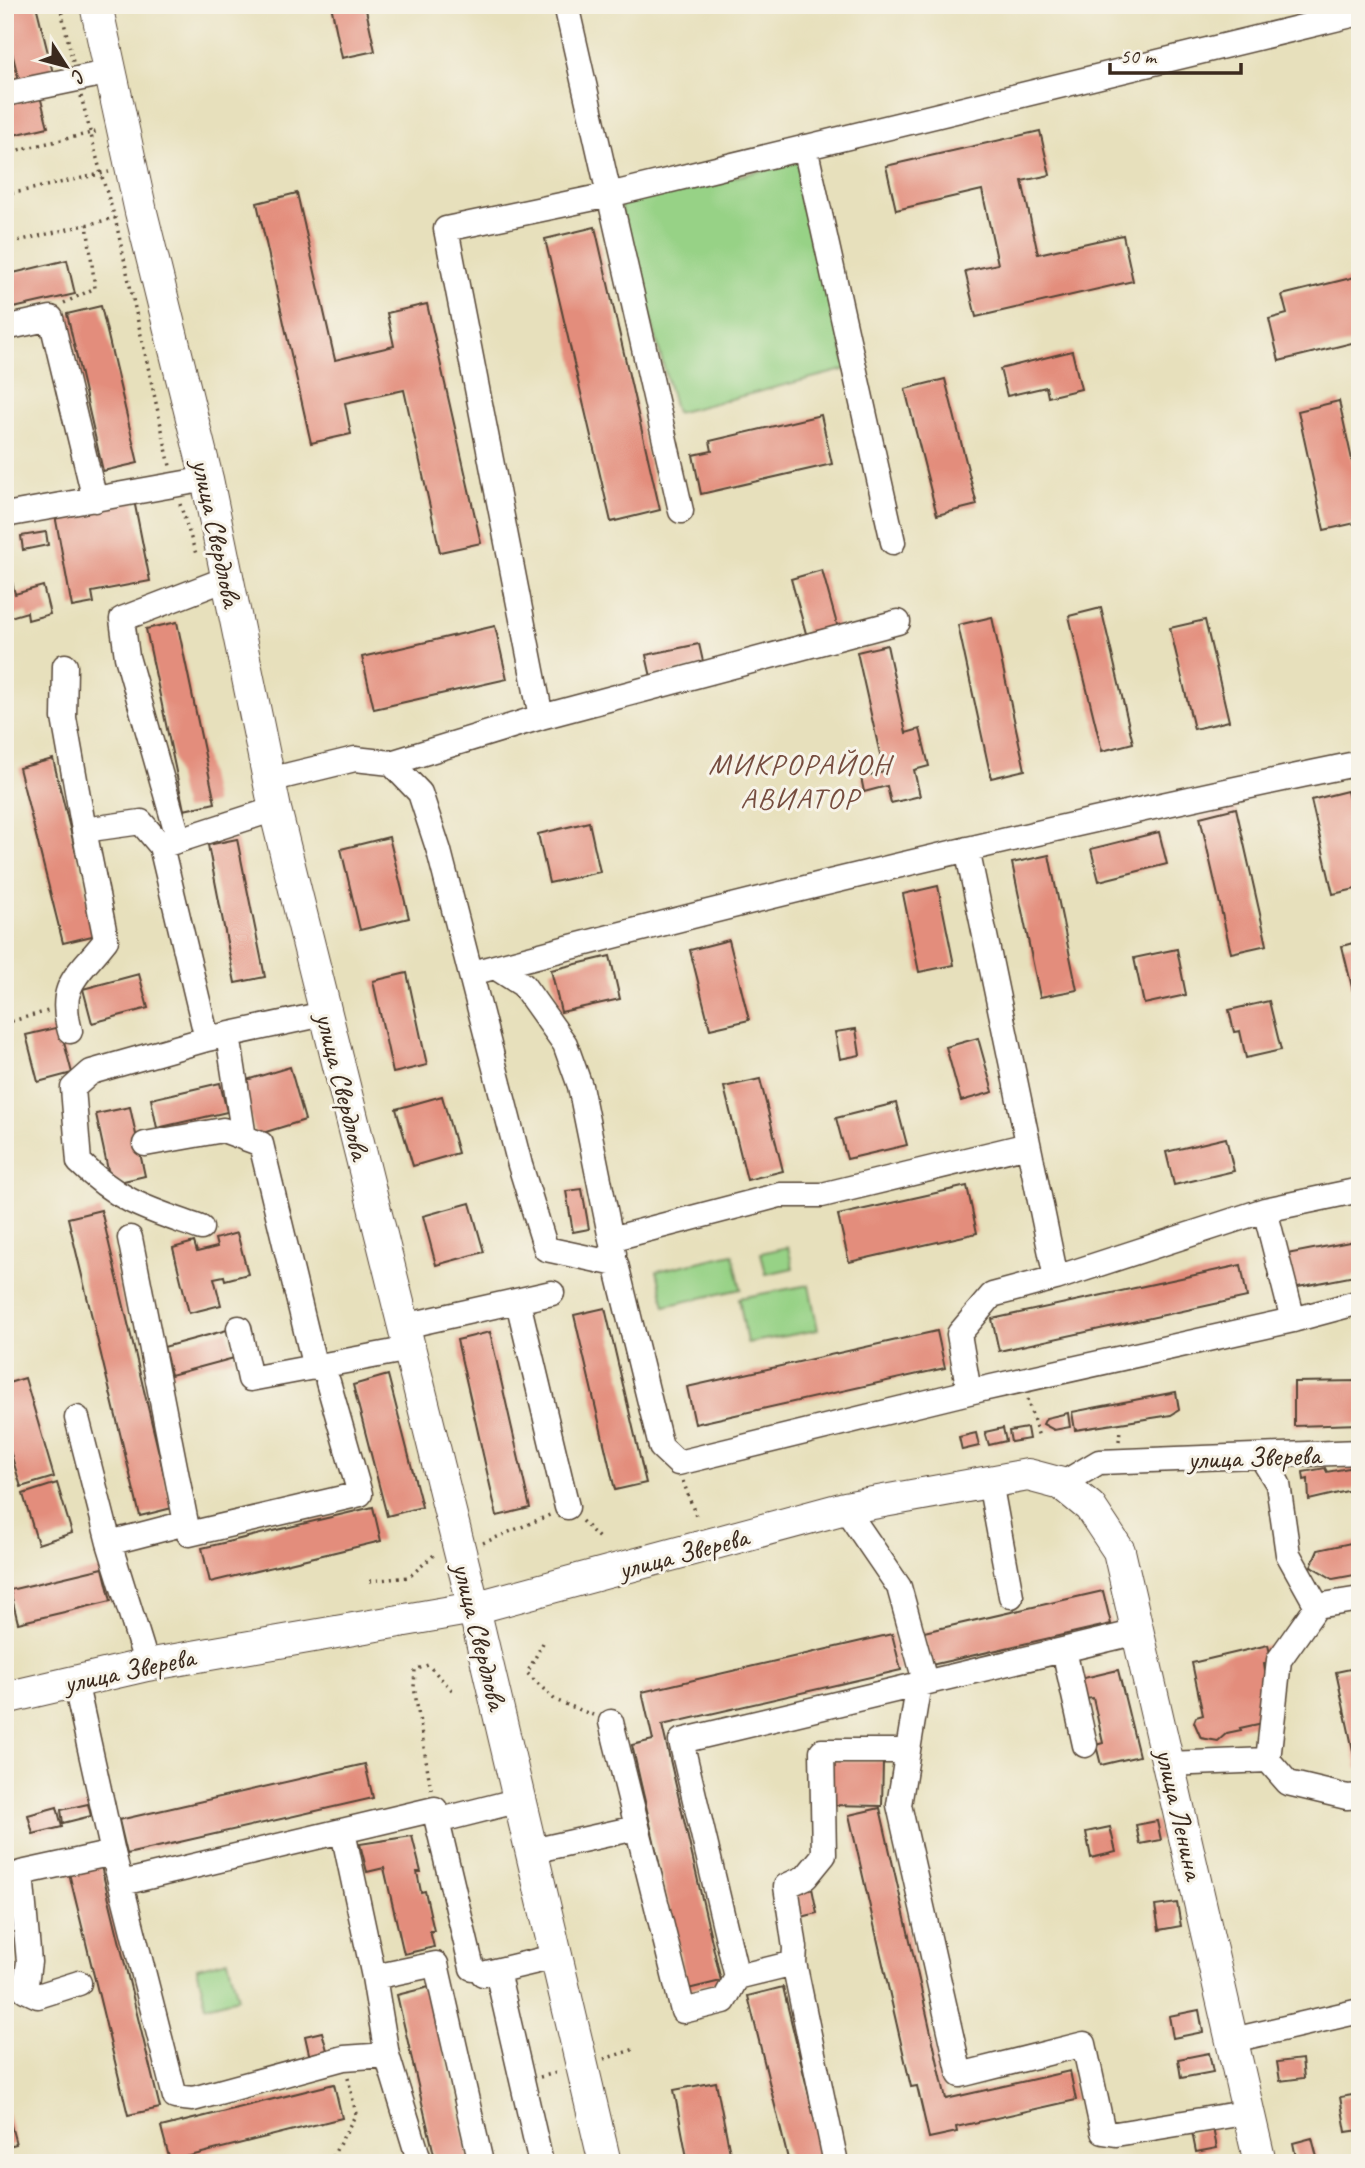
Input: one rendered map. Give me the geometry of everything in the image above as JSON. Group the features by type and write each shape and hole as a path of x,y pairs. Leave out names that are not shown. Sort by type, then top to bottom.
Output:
{"main road":[{"name":"улица Свердлова","path":"96,5 141,212 207,479 272,794 324,1014 474,1608 605,2163"},
{"name":"улица Зверева","path":"5,1698 147,1665 474,1608 845,1508 1028,1475 1062,1485"},
{"name":"улица Ленина","path":"1062,1485 1090,1507 1119,1551 1260,2163"}],"street":[{"path":"566,5 681,510"},
{"path":"541,717 446,229 609,195 1360,13"},
{"path":"5,94 111,72"},
{"path":"805,147 893,542"},
{"path":"5,328 51,318 94,500"},
{"path":"5,514 207,479"},
{"path":"226,579 122,620 127,657 170,843 244,1138"},
{"path":"170,843 272,794 355,760 391,763 541,717 898,622"},
{"path":"65,666 64,718 106,940 65,993 63,1007 70,1031"},
{"path":"391,763 420,793 483,970 520,1165 546,1249 616,1264"},
{"path":"483,970 649,926 967,849 1172,801 1360,763"},
{"path":"84,830 141,822 170,843"},
{"path":"967,849 1056,1278"},
{"path":"483,970 523,985 565,1044 580,1086 616,1264 661,1447 678,1463 969,1392 1293,1320 1360,1302"},
{"path":"201,1228 127,1201 103,1186 79,1163 73,1088 91,1072 218,1037 324,1014"},
{"path":"130,1238 189,1534 360,1494 321,1375 261,1144 223,1130 145,1144"},
{"path":"611,1239 780,1195 822,1195 1028,1145"},
{"path":"969,1392 959,1334 992,1295 1056,1278 1265,1210 1360,1190"},
{"path":"1265,1210 1293,1320"},
{"path":"239,1328 250,1379 321,1375 407,1338 552,1293"},
{"path":"518,1303 568,1507"},
{"path":"77,1418 109,1544 147,1665"},
{"name":"улица Зверева","path":"1062,1485 1099,1462 1262,1458 1360,1452"},
{"path":"1262,1458 1278,1484 1288,1554 1317,1606"},
{"path":"990,1482 1011,1596"},
{"path":"845,1508 899,1587 922,1682 898,1805 960,2074 1084,2044 1103,2132 1116,2134 1250,2112"},
{"path":"109,1544 186,1523"},
{"path":"1360,1599 1317,1606 1279,1660 1268,1760 1288,1783 1347,1797 1360,1796"},
{"path":"611,1722 683,2011 724,2001 737,1977 681,1741 1138,1632"},
{"path":"1064,1650 1085,1745"},
{"path":"75,1681 113,1853 175,2097 193,2099 344,2058 387,2055"},
{"path":"836,2163 794,1963 795,1948 786,1886 806,1877 824,1854 822,1751 908,1751"},
{"path":"1168,1763 1268,1760"},
{"path":"122,1883 343,1832 520,1800"},
{"path":"436,1815 472,1968"},
{"path":"532,1852 636,1828"},
{"path":"343,1832 374,1977 387,2055 420,2163"},
{"path":"79,1983 38,1996 25,1990 29,1962 21,1873 113,1853"},
{"path":"374,1977 436,1964 450,1969 472,1968 483,1974 555,1957"},
{"path":"737,1977 794,1963"},
{"path":"436,1964 481,2163"},
{"path":"497,1970 541,2163"},
{"path":"1233,2040 1360,2011"}],"path":[{"path":"5,153 122,126"},
{"path":"5,195 131,167"},
{"path":"5,244 141,212"},
{"path":"51,318 67,300 95,288 87,224"},
{"path":"5,1023 63,1007"},
{"path":"1020,1380 1039,1437"},
{"path":"1118,1444 1120,1429"},
{"path":"678,1463 697,1519"},
{"path":"481,1544 568,1507 601,1540"},
{"path":"370,1581 409,1577 438,1552"},
{"path":"543,1643 527,1673 555,1700 611,1722"},
{"path":"436,1815 414,1686 415,1670 428,1665 452,1690"},
{"path":"329,2163 356,2114 344,2058"}],"green space":[{"path":"798,162 847,369 676,413 620,204"},
{"path":"788,1247 793,1268 766,1274 761,1253"},
{"path":"733,1254 741,1289 665,1306 657,1271"},
{"path":"809,1285 818,1330 747,1343 739,1298"},
{"path":"228,1960 238,1998 206,2006 197,1968"}],"building":[{"path":"5,5 36,5 55,81 21,89 5,24"},
{"path":"331,5 365,5 375,51 342,58"},
{"path":"40,96 48,127 5,137 5,104"},
{"path":"1040,131 1050,175 1022,181 1038,254 1123,235 1133,281 976,317 965,271 998,264 982,190 896,210 886,166"},
{"path":"297,193 335,360 394,346 387,313 427,304 481,543 440,552 404,390 345,403 351,434 311,443 257,203"},
{"path":"595,227 660,510 611,522 545,239"},
{"path":"67,260 75,294 5,310 5,275"},
{"path":"1355,277 1360,296 1360,341 1279,361 1269,319 1287,314 1282,295"},
{"path":"101,306 138,463 103,471 67,314"},
{"path":"1072,351 1081,389 1048,397 1046,387 1007,396 1000,369"},
{"path":"945,379 977,505 937,515 905,389"},
{"path":"1339,401 1360,496 1360,522 1324,530 1298,411"},
{"path":"821,415 832,464 701,494 693,455 712,451 710,441"},
{"path":"134,500 150,581 92,592 94,603 72,607 55,515"},
{"path":"46,532 48,545 23,550 21,536"},
{"path":"5,553 15,594 43,586 50,614 28,620 27,612 7,618"},
{"path":"822,570 838,628 807,637 791,579"},
{"path":"1101,608 1133,743 1102,751 1069,616"},
{"path":"992,617 1025,770 991,778 958,625"},
{"path":"1205,620 1229,721 1194,729 1170,628"},
{"path":"177,622 215,803 184,810 146,629"},
{"path":"495,626 507,679 374,709 362,657"},
{"path":"699,644 704,666 651,677 646,655"},
{"path":"887,645 906,733 920,729 929,766 914,770 920,796 891,803 887,786 864,792 861,777 884,772 857,652"},
{"path":"53,759 96,935 63,943 19,768"},
{"path":"1347,791 1360,843 1360,888 1333,894 1311,800"},
{"path":"1236,808 1267,945 1231,953 1200,817"},
{"path":"589,822 600,872 549,883 538,834"},
{"path":"1159,832 1167,864 1099,881 1091,849"},
{"path":"389,837 409,918 360,930 341,849"},
{"path":"237,839 265,977 235,983 208,845"},
{"path":"1049,855 1077,990 1040,997 1012,863"},
{"path":"938,886 954,965 919,972 903,894"},
{"path":"729,940 749,1020 710,1029 690,950"},
{"path":"1360,941 1360,1015 1359,1016 1342,946"},
{"path":"1177,949 1186,995 1144,1004 1134,958"},
{"path":"610,956 620,999 561,1012 551,970"},
{"path":"407,973 427,1065 393,1073 373,981"},
{"path":"139,974 148,1008 92,1023 83,989"},
{"path":"1269,1001 1281,1050 1246,1058 1240,1031 1234,1032 1229,1010"},
{"path":"60,1027 72,1073 38,1082 26,1035"},
{"path":"856,1029 860,1055 840,1059 835,1032"},
{"path":"978,1038 993,1092 961,1101 946,1047"},
{"path":"290,1067 305,1120 256,1135 240,1082"},
{"path":"760,1079 783,1171 747,1180 724,1087"},
{"path":"220,1083 227,1112 157,1128 151,1099"},
{"path":"442,1096 458,1153 413,1166 396,1109"},
{"path":"896,1103 907,1145 847,1159 836,1118"},
{"path":"130,1107 145,1176 111,1184 96,1114"},
{"path":"1226,1138 1234,1171 1174,1185 1166,1152"},
{"path":"967,1186 977,1233 849,1262 838,1215"},
{"path":"582,1189 589,1229 573,1232 566,1191"},
{"path":"470,1203 484,1252 436,1265 423,1216"},
{"path":"101,1210 172,1508 140,1516 68,1218"},
{"path":"237,1233 248,1274 225,1280 224,1276 214,1278 221,1305 189,1313 173,1248 194,1242 197,1252 217,1247 215,1239"},
{"path":"1360,1240 1360,1275 1293,1288 1287,1254"},
{"path":"1241,1265 1247,1297 999,1351 992,1319"},
{"path":"605,1308 646,1483 615,1490 574,1315"},
{"path":"227,1330 234,1358 171,1375 164,1347"},
{"path":"937,1331 945,1368 695,1424 687,1387"},
{"path":"490,1332 530,1508 497,1516 457,1340"},
{"path":"388,1375 422,1507 387,1516 353,1385"},
{"path":"25,1378 54,1477 21,1487 5,1434 5,1384"},
{"path":"1360,1381 1360,1424 1294,1426 1294,1382"},
{"path":"1176,1392 1179,1410 1171,1415 1075,1430 1072,1412"},
{"path":"1068,1413 1070,1427 1054,1430 1043,1424 1046,1418"},
{"path":"1003,1428 1006,1441 989,1445 985,1432"},
{"path":"1027,1428 1029,1439 1011,1442 1009,1431"},
{"path":"976,1433 979,1446 962,1450 959,1437"},
{"path":"1360,1466 1360,1488 1309,1500 1308,1479 1304,1480 1303,1472 1325,1468 1327,1472"},
{"path":"57,1483 72,1533 38,1544 23,1494"},
{"path":"373,1507 381,1541 210,1582 202,1548"},
{"path":"1360,1541 1360,1574 1333,1579 1311,1566 1318,1550"},
{"path":"103,1568 111,1601 18,1623 10,1590"},
{"path":"1103,1591 1111,1624 931,1665 924,1632"},
{"path":"892,1634 901,1670 662,1725 721,1981 688,1989 632,1745 653,1740 642,1692"},
{"path":"1268,1645 1272,1662 1264,1664 1272,1721 1240,1728 1241,1730 1227,1733 1218,1741 1201,1738 1194,1722 1196,1717 1203,1715 1192,1663"},
{"path":"1360,1667 1360,1769 1357,1769 1336,1672"},
{"path":"1118,1670 1139,1756 1101,1765 1096,1745 1103,1743 1093,1698 1085,1699 1080,1679"},
{"path":"831,1760 883,1761 882,1806 829,1805"},
{"path":"365,1764 373,1798 127,1854 119,1820"},
{"path":"88,1804 91,1816 63,1823 61,1810"},
{"path":"57,1807 62,1827 33,1834 28,1815"},
{"path":"880,1808 946,2099 1070,2071 1076,2100 956,2127 957,2132 929,2138 917,2086 911,2087 849,1815"},
{"path":"1157,1821 1161,1840 1140,1844 1136,1825"},
{"path":"1110,1827 1116,1852 1091,1858 1086,1832"},
{"path":"412,1836 421,1872 417,1872 421,1892 425,1891 434,1931 430,1931 434,1947 404,1954 384,1868 367,1872 360,1844"},
{"path":"100,1862 160,2108 128,2115 68,1869"},
{"path":"812,1888 817,1913 802,1917 796,1891"},
{"path":"1177,1903 1181,1926 1159,1930 1155,1906"},
{"path":"429,1987 470,2163 436,2163 397,1995"},
{"path":"783,1987 825,2163 789,2163 748,1996"},
{"path":"1199,2010 1203,2032 1173,2038 1169,2016"},
{"path":"322,2032 328,2054 310,2058 305,2036"},
{"path":"1209,2053 1213,2072 1181,2078 1178,2059"},
{"path":"1302,2059 1304,2078 1280,2081 1277,2062"},
{"path":"716,2082 731,2158 688,2163 674,2090"},
{"path":"334,2084 342,2118 170,2161 161,2127"},
{"path":"1359,2094 1360,2130 1346,2132 1340,2097"},
{"path":"5,2103 16,2144 5,2147"},
{"path":"1213,2128 1217,2148 1196,2152 1192,2132"},
{"path":"1312,2138 1317,2157 1297,2162 1293,2143"}],"district":[{"name":"МИКРОРАЙОН АВИАТОР","path":"800,781"}]}
